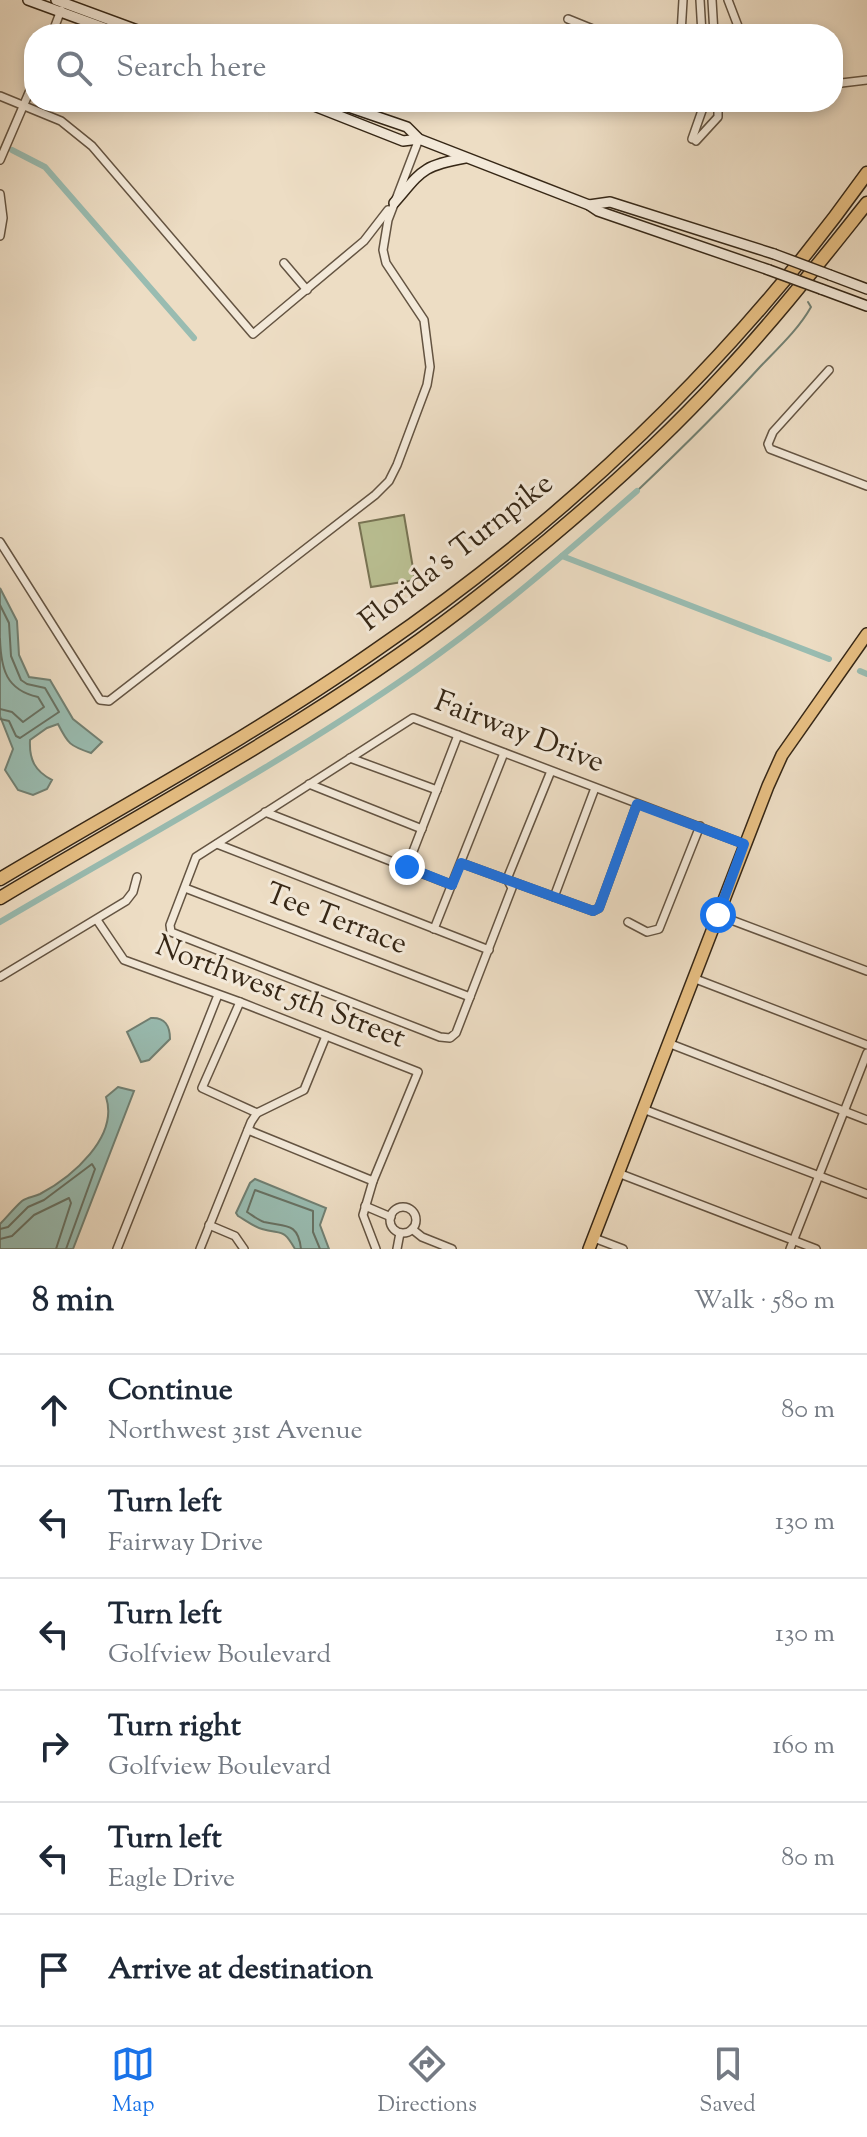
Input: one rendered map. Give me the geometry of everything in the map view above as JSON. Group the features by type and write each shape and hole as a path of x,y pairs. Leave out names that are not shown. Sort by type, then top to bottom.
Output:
{"highway":[{"name":"Florida's Turnpike","path":"0,879 276,715 364,659 468,584 535,530 626,449 704,372 771,295 867,173"},
{"name":"Florida's Turnpike","path":"0,898 299,720 390,661 480,595 638,460 718,381 785,305 867,203"}],"main road":[{"path":"28,0 62,3 120,24"},
{"path":"62,3 102,24"},
{"path":"329,112 403,141 419,139"},
{"path":"363,112 407,127 419,139 598,211 867,306"},
{"path":"394,203 425,169 467,158"},
{"path":"589,205 610,202 694,226 867,289"},
{"path":"591,1243 744,844 782,755 867,634"}],"street":[{"path":"682,24 683,0"},
{"path":"700,0 701,24"},
{"path":"712,0 713,24"},
{"path":"728,0 737,24"},
{"path":"55,24 62,3"},
{"path":"568,19 580,24"},
{"path":"843,83 867,80"},
{"path":"0,96 22,104"},
{"path":"0,158 24,100"},
{"path":"40,112 61,121 92,146 253,334 364,241 394,203"},
{"path":"702,112 694,140 718,117 718,112"},
{"path":"705,112 707,129"},
{"path":"0,542 100,700 109,701 375,495 389,481 397,465 427,385 430,367 424,320 386,263 383,236 419,139"},
{"path":"0,194 3,218 0,236"},
{"path":"364,241 373,236 383,236"},
{"path":"284,263 307,290"},
{"path":"829,370 773,432 768,444 770,449 867,486"},
{"name":"Fairway Drive","path":"470,997 456,1033 450,1038 440,1037 171,932 170,925 196,857 413,718 744,844"},
{"path":"407,867 458,735"},
{"path":"434,929 504,753"},
{"path":"350,758 437,790"},
{"path":"507,879 551,771"},
{"path":"309,784 422,829"},
{"path":"554,897 595,788"},
{"path":"461,863 593,911 599,908 637,804"},
{"path":"265,812 452,885"},
{"path":"628,922 647,932 659,929 700,826"},
{"path":"217,844 489,950"},
{"path":"0,977 126,901 133,892 137,877"},
{"path":"470,997 512,888 507,879"},
{"name":"Tee Terrace","path":"185,888 470,997"},
{"path":"718,915 867,971"},
{"name":"Northwest 5th Street","path":"97,920 124,960 418,1072 373,1181"},
{"path":"693,978 867,1045"},
{"path":"117,1249 218,995"},
{"path":"240,1002 202,1088 257,1113"},
{"path":"200,1249 257,1113 304,1090 326,1036"},
{"path":"668,1043 867,1120"},
{"path":"790,1249 867,1053"},
{"path":"643,1109 867,1194"},
{"path":"248,1130 373,1181 365,1206 365,1223 376,1249"},
{"path":"618,1173 816,1249"},
{"path":"365,1206 391,1217"},
{"path":"391,1217 398,1209 411,1210 416,1217 412,1229"},
{"path":"391,1217 393,1228 400,1233"},
{"path":"209,1225 235,1236 244,1249"},
{"path":"400,1233 412,1229"},
{"path":"412,1229 422,1237 452,1249"},
{"path":"397,1249 400,1233"},
{"path":"591,1243 623,1249"}],"green space":[{"path":"404,515 415,580 371,587 359,523"}],"water":[{"path":"0,588 17,621 19,655 29,677 50,680 73,719 102,742 91,753 78,748 67,740 58,724 30,740 34,764 52,780 47,789 33,795 18,790 5,770 13,749 0,716"},
{"path":"151,1018 166,1023 170,1039 149,1060 141,1062 127,1032"},
{"path":"118,1087 134,1091 73,1249 0,1249 0,1224 13,1210 24,1200 53,1187 90,1154 106,1127 106,1097"},
{"path":"255,1179 326,1208 320,1225 329,1249 295,1249 285,1235 259,1228 238,1216 236,1213 250,1183"}],"waterway":[{"path":"12,150 45,167 194,338"},
{"path":"637,491 787,339 811,307 808,302"},
{"path":"0,922 365,705 501,606 637,491"},
{"path":"562,556 829,659"},
{"path":"860,671 867,674"}],"route":[{"path":"407,867 452,885 461,863 593,911 599,908 637,804 744,844 718,915"}]}
